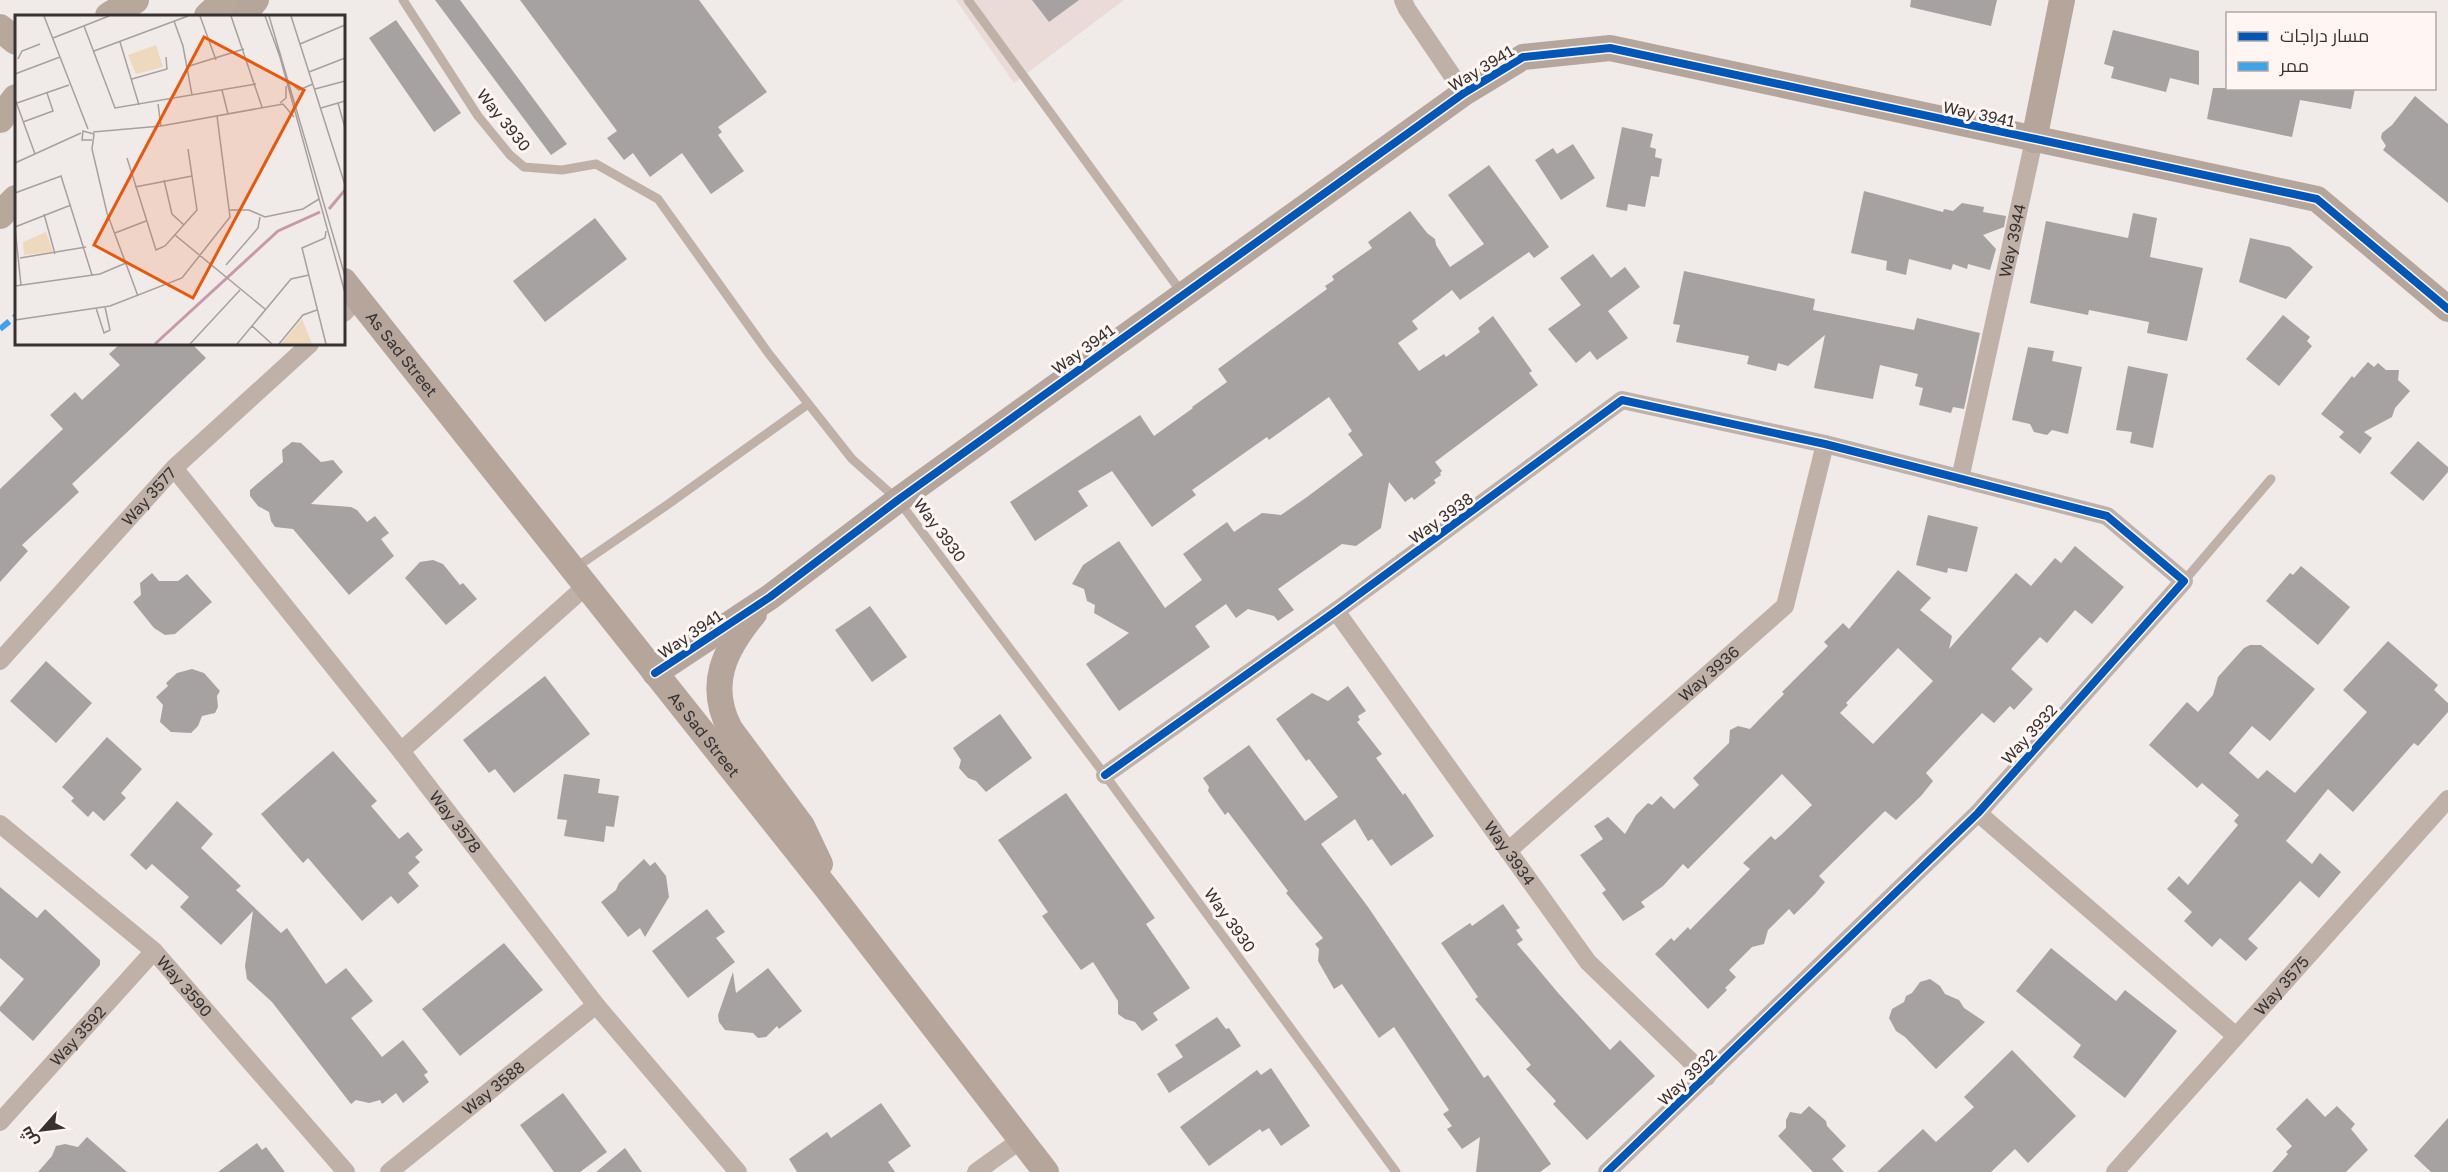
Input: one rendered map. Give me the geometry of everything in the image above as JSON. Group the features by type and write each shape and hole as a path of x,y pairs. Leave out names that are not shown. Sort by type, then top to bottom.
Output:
{"main road":[{"path":"111,15 135,0"},
{"path":"133,15 150,0"},
{"path":"209,15 225,0"},
{"path":"0,20 15,27"},
{"path":"0,28 15,40"},
{"path":"0,119 15,99"},
{"path":"0,142 15,127"},
{"path":"0,215 15,200"}],"street":[{"path":"244,15 256,0"},
{"path":"1403,0 1464,93"},
{"name":"Way 3944","path":"1960,479 2062,0"},
{"name":"Way 3941","path":"655,673 770,597 898,500 1182,293 1464,93 1523,57 1610,48 2317,199 2448,309"},
{"path":"0,225 15,213"},
{"name":"As Sad Street","path":"348,297 655,673 828,890 1046,1172"},
{"name":"Way 3577","path":"0,661 174,468 309,345"},
{"name":"Way 3938","path":"1105,775 1336,611 1622,400 1825,444"},
{"path":"1825,444 2107,516 2184,580"},
{"name":"Way 3936","path":"1508,851 1785,606 1825,444"},
{"name":"Way 3578","path":"174,468 401,751 596,1005 738,1172"},
{"path":"401,751 579,578"},
{"name":"Way 3932","path":"1607,1172 1978,813 2184,580"},
{"path":"770,597 734,642 723,663 718,696 722,714 730,729 802,826 818,857 828,890"},
{"name":"Way 3934","path":"1336,611 1588,962 1707,1077"},
{"name":"Way 3575","path":"2115,1172 2448,799"},
{"path":"1978,813 2236,1036"},
{"name":"Way 3590","path":"0,824 154,951 346,1172"},
{"name":"Way 3592","path":"0,1122 154,951"},
{"name":"Way 3588","path":"389,1172 596,1005"},
{"path":"976,1172 1022,1139"}],"lane":[{"name":"Way 3930","path":"403,0 478,116 510,155 524,167 562,170 596,164 658,199 808,404 852,459 898,500 1105,775 1396,1172"},
{"path":"968,0 1182,293"},
{"path":"579,578 667,505 808,404"},
{"path":"2184,580 2271,479"}],"shaded area":[{"path":"956,0 1124,0 1014,83"}],"building":[{"path":"435,0 460,0 567,144 551,155"},
{"path":"520,0 699,0 767,92 718,127 722,132 718,135 744,171 711,194 682,153 650,177 633,153 624,160 607,138 617,131"},
{"path":"1032,0 1079,0 1049,22"},
{"path":"1911,0 1997,0 1991,26 1910,7"},
{"path":"396,20 461,113 434,132 369,38"},
{"path":"2113,30 2199,51 2199,85 2170,78 2166,92 2111,78 2114,67 2104,64"},
{"path":"2213,88 2226,88 2226,90 2355,90 2351,109 2300,100 2292,137 2207,119"},
{"path":"2415,96 2448,124 2448,203 2383,150 2386,146 2381,138 2382,133 2392,125"},
{"path":"1622,127 1653,134 1650,147 1656,149 1655,157 1662,159 1659,177 1651,176 1645,207 1628,204 1627,211 1606,207"},
{"path":"1573,144 1595,178 1561,200 1535,160 1553,148 1557,154"},
{"path":"1489,165 1549,247 1534,258 1529,252 1460,300 1452,290 1412,321 1418,329 1398,343 1419,371 1444,354 1446,357 1480,332 1478,328 1493,316 1532,371 1529,373 1538,385 1435,462 1442,471 1441,475 1434,480 1436,483 1414,500 1412,497 1405,502 1389,482 1381,528 1356,546 1342,544 1278,589 1294,610 1278,621 1274,616 1248,609 1236,618 1226,604 1195,626 1210,647 1119,711 1086,664 1129,633 1094,613 1095,605 1087,601 1084,589 1072,584 1083,565 1119,541 1165,608 1202,580 1183,554 1227,522 1234,532 1262,513 1281,515 1307,497 1363,455 1348,434 1352,431 1329,397 1269,440 1267,437 1192,490 1196,495 1152,527 1112,471 1078,491 1088,506 1035,541 1010,502 1140,415 1154,436 1193,408 1227,382 1218,369 1327,289 1325,286 1334,280 1332,276 1372,248 1368,242 1410,211 1427,233 1435,239 1436,245 1450,267 1484,244 1448,195"},
{"path":"1864,191 1943,212 1944,209 1953,211 1962,203 1984,207 1983,212 2006,216 2004,227 1983,235 1996,249 1990,270 1968,264 1967,269 1953,264 1951,270 1909,259 1906,275 1886,270 1887,261 1851,253"},
{"path":"2133,213 2157,218 2150,257 2203,268 2187,341 2147,333 2149,322 2089,310 2088,315 2030,303 2046,221 2128,238"},
{"path":"595,218 627,259 545,322 513,281"},
{"path":"2250,238 2290,247 2313,267 2286,299 2239,282"},
{"path":"1593,254 1611,278 1625,267 1640,287 1608,311 1628,338 1597,360 1590,351 1576,363 1548,329 1581,305 1560,278"},
{"path":"1684,271 1815,299 1813,310 1914,330 1917,318 1980,333 1964,409 1953,407 1951,413 1919,405 1923,388 1915,386 1918,374 1880,365 1873,399 1814,388 1825,335 1788,366 1778,363 1776,371 1747,364 1749,356 1676,342 1680,325 1673,324"},
{"path":"2283,315 2310,337 2307,341 2312,346 2279,386 2246,359"},
{"path":"119,345 193,345 206,358 72,484 79,492 22,545 28,551 0,582 0,489 63,429 50,415 75,392 82,400 120,365 109,354"},
{"path":"2028,347 2054,351 2052,361 2082,367 2068,434 2052,430 2047,435 2034,432 2030,424 2012,420"},
{"path":"2368,362 2374,367 2378,363 2386,370 2399,370 2398,380 2410,391 2395,408 2392,417 2364,432 2372,438 2360,454 2339,437 2344,432 2321,414 2352,376 2354,378"},
{"path":"2128,366 2168,374 2153,448 2130,443 2132,432 2116,430"},
{"path":"2418,441 2448,467 2448,472 2423,501 2390,473"},
{"path":"292,442 301,443 321,462 333,460 343,472 311,504 351,507 357,510 367,522 375,516 389,533 381,539 394,556 349,595 293,529 275,527 269,512 258,506 250,496 250,490 283,462 282,450"},
{"path":"1928,515 1978,527 1967,572 1948,568 1947,573 1916,565"},
{"path":"2075,546 2124,587 2092,624 2075,610 2047,643 2040,637 2011,669 2033,689 2014,710 2010,706 1994,723 1982,713 1926,773 1933,781 1921,796 1896,820 1885,811 1819,876 1825,882 1815,894 1794,915 1789,909 1768,930 1764,944 1752,947 1729,970 1736,977 1708,1009 1655,954 1671,938 1674,941 1688,927 1690,930 1750,869 1743,863 1771,836 1775,840 1781,835 1812,805 1782,774 1688,869 1683,864 1663,886 1641,902 1645,907 1623,921 1602,893 1606,890 1580,855 1603,839 1594,826 1608,817 1625,834 1636,815 1648,803 1652,805 1661,796 1674,809 1699,785 1693,778 1729,743 1730,730 1738,726 1750,729 1784,694 1782,692 1828,646 1824,642 1843,623 1849,629 1898,570 1931,598 1920,610 1952,636 1949,649 2016,573 2031,586 2055,558 2061,563","holes":["1898,648 1933,681 1873,744 1840,713 1848,705 1846,703"]},
{"path":"433,560 443,564 460,585 463,583 477,599 446,625 405,578 420,562"},
{"path":"2301,566 2350,607 2318,645 2266,601 2290,573 2293,575"},
{"path":"152,573 159,581 178,581 187,574 212,602 175,634 165,635 154,628 133,602 141,595 140,583"},
{"path":"870,606 907,657 872,682 835,630"},
{"path":"2388,641 2438,685 2434,690 2448,703 2448,712 2418,746 2414,743 2353,812 2328,789 2286,841 2312,864 2320,853 2341,872 2319,898 2300,881 2248,939 2258,948 2246,961 2220,938 2212,947 2184,921 2192,912 2167,889 2179,876 2188,885 2238,825 2234,821 2239,815 2202,783 2197,788 2149,745 2187,702 2198,712 2213,695 2218,677 2244,648 2250,645 2261,645 2315,689 2270,741 2252,726 2229,753 2258,779 2267,770 2295,793 2367,712 2343,690"},
{"path":"46,661 92,703 56,743 10,701"},
{"path":"192,669 204,673 220,691 217,696 218,707 215,713 202,716 198,726 191,733 171,732 160,722 163,705 156,697 177,673"},
{"path":"545,676 590,734 514,793 495,769 489,773 463,740"},
{"path":"1348,686 1366,711 1358,716 1360,720 1357,722 1382,754 1376,758 1403,795 1405,793 1434,836 1391,866 1372,839 1368,841 1355,819 1321,844 1368,907 1484,1078 1488,1075 1551,1164 1540,1172 1476,1172 1480,1137 1462,1149 1447,1129 1452,1126 1443,1114 1449,1110 1394,1027 1379,1038 1342,984 1334,989 1318,961 1319,949 1315,944 1323,938 1286,893 1288,891 1228,812 1225,815 1208,791 1209,787 1203,778 1249,745 1305,821 1338,797 1309,759 1306,761 1276,719 1312,693 1328,701"},
{"path":"1000,714 1032,758 986,792 959,768 961,760 953,748"},
{"path":"107,737 142,769 121,793 126,798 104,821 93,811 88,817 71,801 74,798 62,787"},
{"path":"333,751 377,801 371,806 399,839 408,832 423,850 415,857 420,862 408,873 419,886 398,904 391,896 362,921 308,858 303,863 261,814"},
{"path":"564,774 600,779 598,793 619,796 614,827 606,826 604,842 564,836 567,820 557,819"},
{"path":"1066,793 1155,918 1146,924 1190,988 1153,1013 1158,1020 1142,1031 1135,1022 1118,1014 1118,1001 1093,962 1081,970 1042,916 1048,912 998,840"},
{"path":"177,801 213,834 201,848 241,886 236,890 281,933 287,928 326,984 346,968 373,1001 351,1018 382,1057 403,1040 428,1072 424,1075 429,1082 403,1103 396,1093 382,1104 380,1100 369,1103 356,1100 351,1104 272,1002 247,979 245,966 253,911 221,945 180,907 189,897 152,864 146,870 130,855"},
{"path":"644,859 650,866 655,862 666,876 669,897 645,937 640,928 628,937 601,902 616,890 619,883"},
{"path":"0,887 37,918 45,909 100,960 100,965 33,1041 0,1011 0,1007 24,979 0,958"},
{"path":"1503,904 1520,928 1516,930 1523,940 1517,944 1559,994 1610,1050 1620,1040 1655,1076 1587,1140 1553,1104 1556,1101 1526,1069 1531,1065 1475,999 1478,997 1441,943 1470,923 1472,926"},
{"path":"707,909 725,932 716,938 735,962 688,998 652,951"},
{"path":"504,943 543,990 460,1056 422,1009"},
{"path":"2051,948 2116,1001 2125,990 2177,1031 2125,1098 2073,1057 2081,1045 2016,991"},
{"path":"768,968 802,1011 779,1029 777,1026 766,1037 758,1038 753,1033 725,1030 719,1022 718,1015 733,972 736,993"},
{"path":"1930,979 1940,986 1945,994 1959,1000 1964,1008 1985,1022 1936,1069 1905,1037 1896,1031 1889,1018 1892,1009 1904,1002 1906,996 1912,993 1920,982"},
{"path":"1217,1017 1226,1029 1229,1028 1241,1046 1169,1093 1157,1074 1183,1057 1175,1045"},
{"path":"2012,1050 2076,1116 2028,1163 2015,1149 1991,1172 1877,1172 1923,1129 1936,1142 1974,1107 1964,1097"},
{"path":"1271,1068 1310,1126 1281,1146 1269,1128 1262,1132 1260,1129 1209,1166 1180,1127 1257,1070 1261,1075"},
{"path":"563,1093 607,1152 580,1172 554,1172 520,1125"},
{"path":"2307,1098 2325,1117 2337,1106 2355,1124 2351,1129 2368,1150 2346,1172 2272,1172 2292,1146 2276,1129"},
{"path":"881,1103 911,1146 888,1162 895,1172 797,1172 789,1159 827,1132 831,1138"},
{"path":"1809,1106 1826,1121 1827,1126 1846,1146 1832,1159 1844,1172 1813,1172 1778,1136 1786,1128 1786,1120 1790,1112 1801,1114"},
{"path":"2448,1118 2448,1172 2431,1172 2414,1156"},
{"path":"87,1137 127,1172 38,1172 52,1156 56,1146 65,1144 78,1147"},
{"path":"257,1143 262,1150 266,1147 285,1172 218,1172"},
{"path":"625,1148 642,1172 596,1172"}],"marked path":[{"path":"0,329 15,317"}],"cycle path":[{"path":"655,673 770,597 898,500 1464,93 1523,57 1610,48 2317,199 2448,309"},
{"path":"1105,775 1336,611 1622,400 1825,444 2107,516 2184,581 1978,813 1607,1172"}]}
